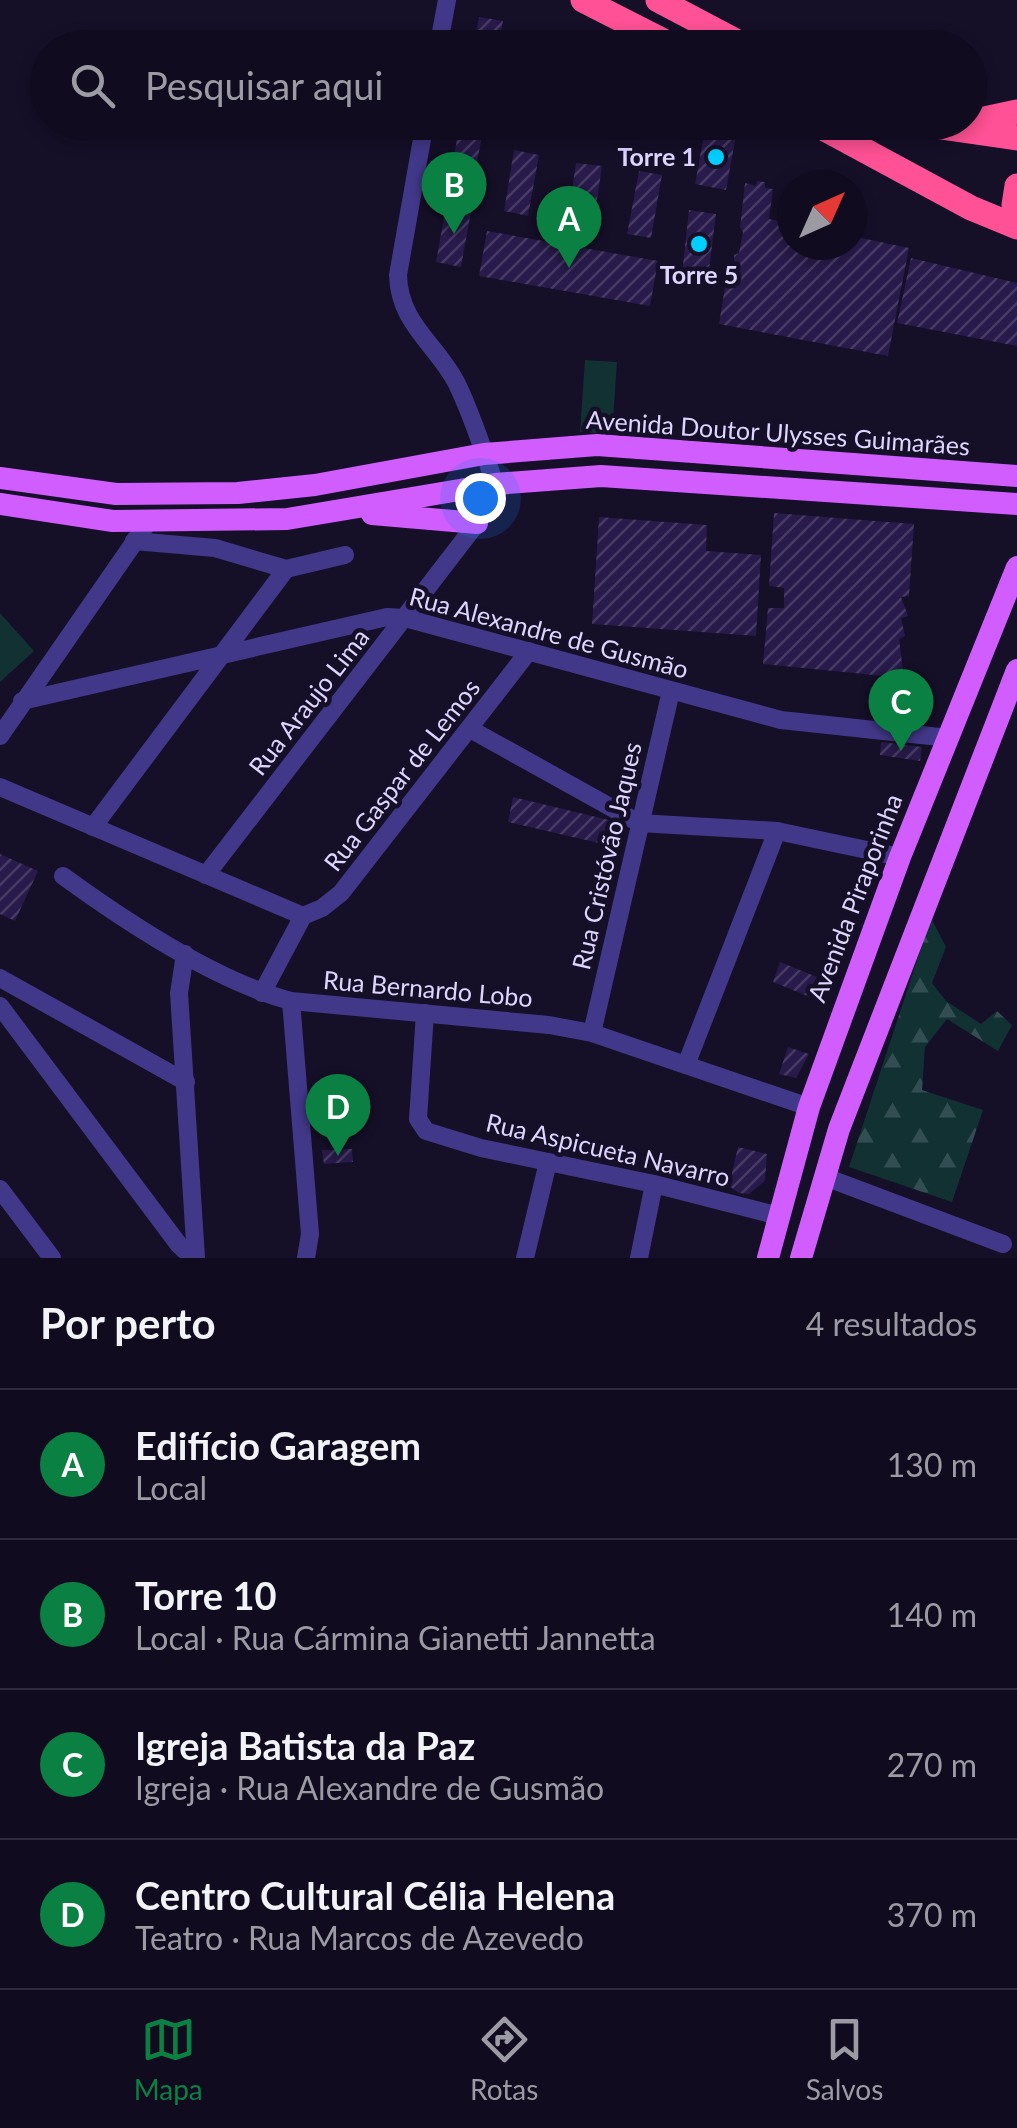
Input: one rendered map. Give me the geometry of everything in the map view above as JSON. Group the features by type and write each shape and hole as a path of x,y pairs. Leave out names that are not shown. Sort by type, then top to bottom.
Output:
{"highway":[{"path":"583,0 642,30"},
{"path":"658,0 715,30"},
{"path":"987,118 1017,112"},
{"path":"987,134 1017,138"},
{"path":"845,140 971,208 1017,226"},
{"path":"1017,186 1017,213"}],"main road":[{"name":"Avenida Doutor Ulysses Guimarães","path":"0,478 116,494 238,493 315,485 484,454 630,445 1017,476"},
{"path":"0,504 76,518 287,520 495,484 602,476 1017,504"},
{"path":"338,512 476,523"},
{"name":"Avenida Piraporinha","path":"768,1258 809,1107 900,857 1017,567"},
{"path":"800,1258 839,1129 1017,670"}],"street":[{"path":"441,30 447,0"},
{"path":"422,140 398,294 418,334 456,382 495,484"},
{"name":"Rua Araujo Lima","path":"206,875 476,523 495,484"},
{"path":"0,736 149,520"},
{"path":"134,541 215,548 286,570 345,555"},
{"path":"93,827 286,570"},
{"name":"Rua Alexandre de Gusmão","path":"22,701 368,619 405,618 794,722 949,738"},
{"name":"Rua Gaspar de Lemos","path":"262,993 303,916 341,894 529,651"},
{"name":"Rua Cristóvão Jaques","path":"592,1033 671,691"},
{"path":"470,728 638,823 777,831 900,857"},
{"path":"0,787 303,916"},
{"path":"686,1065 777,831"},
{"name":"Rua Bernardo Lobo","path":"63,876 185,954 262,993 291,1001 549,1025 592,1033 809,1107"},
{"path":"185,954 178,993 195,1258"},
{"path":"0,978 186,1082"},
{"path":"291,1001 310,1234 306,1258"},
{"path":"0,1006 179,1245 195,1258"},
{"name":"Rua Aspicueta Navarro","path":"425,1014 418,1119 426,1132 779,1216"},
{"path":"526,1258 548,1162"},
{"path":"825,1177 1003,1244"},
{"path":"638,1258 654,1184"},
{"path":"0,1189 52,1258"}],"green space":[{"path":"585,360 617,362 612,434 580,432"},
{"path":"0,613 34,651 0,682"},
{"path":"931,918 946,947 932,983 946,1001 981,1024 997,1011 1012,1025 998,1051 947,1019 925,1047 922,1090 983,1110 952,1202 849,1167"}],"building":[{"path":"479,17 503,21 501,30 476,30"},
{"path":"457,140 481,140 475,171 452,167"},
{"name":"Torre 1","path":"703,140 735,140 726,190 695,184"},
{"path":"514,150 539,155 528,216 504,211"},
{"path":"576,163 602,166 593,227 567,223"},
{"path":"639,171 662,175 651,238 627,234"},
{"path":"757,181 765,182 765,188 773,189 769,219 777,221 777,260 867,260 867,239 909,248 888,356 719,324 727,274 734,275 734,255 739,253 743,232 740,227 745,183 756,186"},
{"path":"447,201 472,206 461,267 436,262"},
{"name":"Torre 5","path":"689,210 716,214 708,278 682,274"},
{"path":"487,231 658,261 650,306 479,276"},
{"path":"911,258 1017,283 1017,346 897,323"},
{"path":"774,513 914,524 909,596 901,597 908,616 901,618 905,636 899,639 904,678 763,664 768,608 784,608 784,588 769,586"},
{"path":"599,517 707,525 706,551 761,555 756,636 592,624"},
{"path":"881,742 922,747 920,761 880,755"},
{"path":"513,797 609,820 603,844 508,822"},
{"path":"0,854 38,871 15,921 0,914"},
{"path":"780,962 817,977 810,997 773,982"},
{"path":"788,1047 809,1054 796,1078 779,1074"},
{"path":"738,1147 767,1154 765,1181 749,1194 729,1186"},
{"path":"352,1149 353,1162 324,1164 322,1150"}],"place":[{"name":"Torre 1","path":"716,157"},
{"name":"Torre 10","path":"454,234"},
{"name":"Torre 5","path":"699,244"},
{"name":"Edifício Garagem","path":"569,268"},
{"name":"Igreja Batista da Paz","path":"901,751"},
{"name":"Centro Cultural Célia Helena","path":"338,1156"}]}
